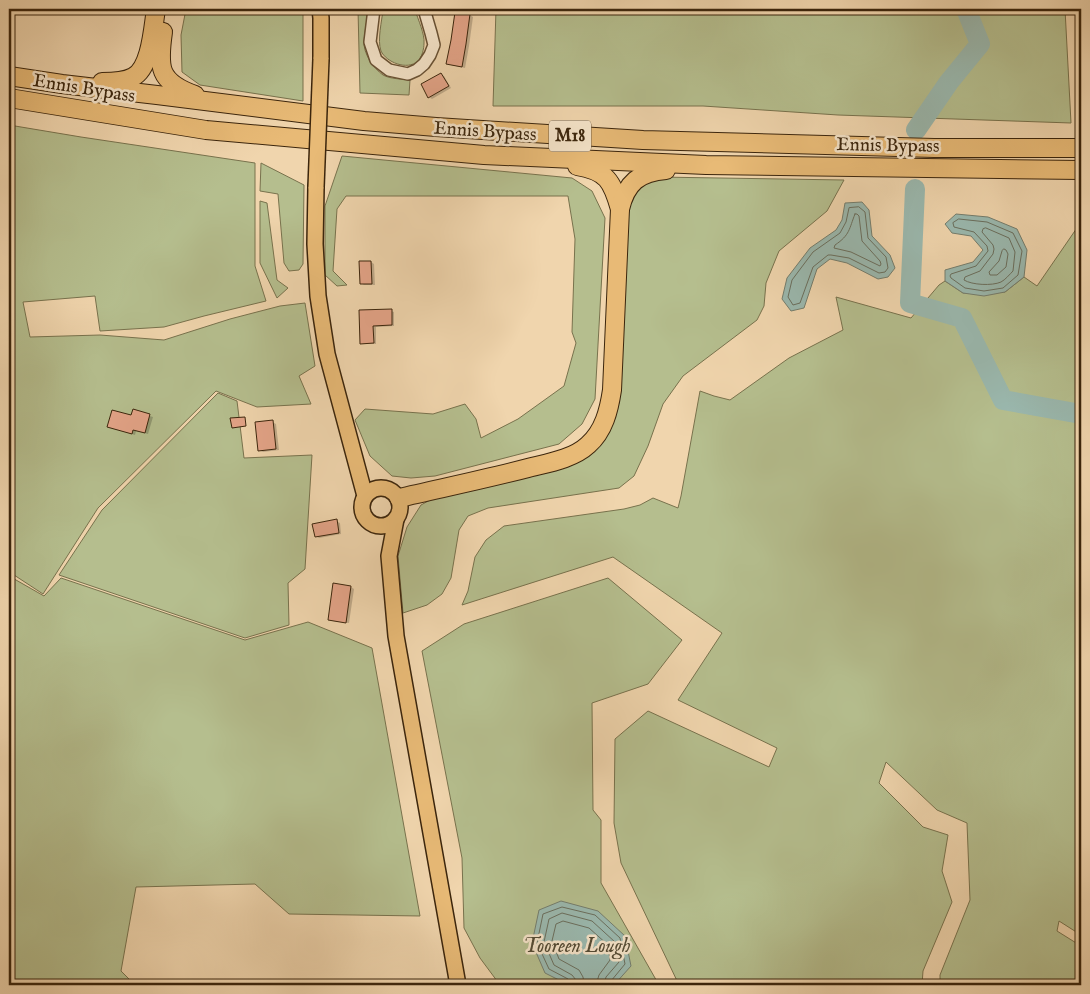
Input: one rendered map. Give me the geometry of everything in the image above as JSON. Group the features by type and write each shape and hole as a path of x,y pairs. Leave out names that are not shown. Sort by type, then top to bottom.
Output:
{"highway":[{"path":"62,84 111,82 134,77 142,69 149,52 156,9"},
{"path":"166,9 161,43 162,73 169,82 183,91 219,103"},
{"name":"Ennis Bypass","path":"9,76 364,121 436,127 643,140 924,148 1081,148"},
{"name":"Ennis Bypass","path":"9,98 206,130 484,155 706,166 1081,170"},
{"path":"484,155 592,168 603,175 611,184 620,209"},
{"path":"392,493 512,472 552,462 573,455 587,446 596,437 609,408 612,390 622,198 634,181 643,174 706,166"}],"main road":[{"path":"320,9 322,60 315,244 318,296 327,354 365,496 362,505 363,514 368,521 375,525 390,524 396,519"},
{"path":"357,462 392,493 400,504 400,512 396,519 389,556 396,636 458,985"},
{"path":"365,496 378,488 392,493"},
{"path":"375,525 389,556"}],"street":[{"path":"374,9 370,42 376,60 389,70 408,74 424,64 434,45 424,9"}],"green space":[{"path":"186,9 299,9 303,15 303,101 200,85 182,72 181,35"},
{"path":"358,9 369,9 364,46 369,60 383,75 410,80 409,95 360,93"},
{"path":"383,9 415,10 424,40 421,57 418,61 408,65 397,64 387,59 381,51 380,36"},
{"path":"496,9 1065,9 1071,123 838,115 703,106 493,106"},
{"path":"9,125 255,163 255,266 266,301 164,327 100,331 95,296 23,302 30,337 100,335 164,340 230,319 280,306 305,303 315,366 299,376 311,404 257,407 216,391 98,508 43,594 9,573"},
{"path":"342,156 572,178 592,191 605,218 595,399 582,424 559,444 435,476 411,478 392,476 370,456 355,420 365,409 433,414 465,404 476,419 481,438 518,419 564,386 576,343 572,332 575,239 568,196 346,196 337,209 333,271 347,285 337,286 325,275 325,206"},
{"path":"261,163 304,185 303,264 299,270 289,271 284,263 278,194 260,191"},
{"path":"657,177 844,180 827,211 779,251 766,283 764,306 757,320 683,376 663,404 648,446 634,476 619,488 488,508 468,516 459,530 451,578 442,594 427,605 403,613 398,556 407,527 421,505 439,495 584,456 612,423 619,403 626,209 639,188"},
{"path":"260,201 267,203 277,280 288,288 277,298 260,263"},
{"path":"1081,222 1081,935 1059,921 1057,931 1081,946 1081,985 940,985 940,975 970,900 967,823 937,810 886,762 879,783 923,827 948,835 942,871 952,902 923,971 922,985 679,985 621,863 614,823 615,739 648,711 769,767 777,748 678,700 722,633 613,557 462,605 468,591 475,557 486,540 504,526 624,509 640,505 653,498 678,508 700,391 730,400 789,358 843,330 836,297 911,318 939,285 945,281 963,293 1005,292 1024,277 1037,286"},
{"path":"218,393 237,401 244,458 312,455 305,569 288,583 289,625 245,638 59,575 102,510"},
{"path":"9,576 44,596 61,578 245,640 308,622 372,648 420,916 289,914 255,884 136,887 121,971 135,985 9,985"},
{"path":"608,578 682,640 648,684 592,703 593,810 601,820 601,883 659,985 500,985 480,958 464,928 462,858 422,651 464,624"}],"water":[{"path":"862,202 869,210 872,236 890,255 895,268 888,277 878,279 847,263 830,259 817,269 804,308 791,311 782,299 787,278 810,248 836,230 842,220 845,203"},
{"path":"956,214 988,217 1017,229 1027,250 1024,277 1005,292 984,296 963,293 945,281 945,270 973,262 983,250 971,236 952,233 945,224"},
{"name":"Tooreen Lough","path":"561,901 598,911 625,936 631,966 614,985 569,985 545,973 532,943 539,910"}],"building":[{"path":"455,12 470,14 462,67 446,64"},
{"path":"441,73 449,86 428,98 421,84"},
{"path":"359,261 371,261 372,284 360,284"},
{"path":"392,309 392,325 373,326 374,343 360,344 359,310"},
{"path":"133,409 150,414 145,433 133,430 132,434 107,427 112,410 131,415"},
{"path":"245,417 246,426 232,428 230,418"},
{"path":"273,420 276,449 258,451 255,422"},
{"path":"337,519 339,533 315,537 312,524"},
{"path":"333,583 351,586 346,623 328,620"}],"waterway":[{"path":"916,130 949,82 980,44 966,9"},
{"path":"915,189 910,303 962,318 1003,400 1081,414"}]}
